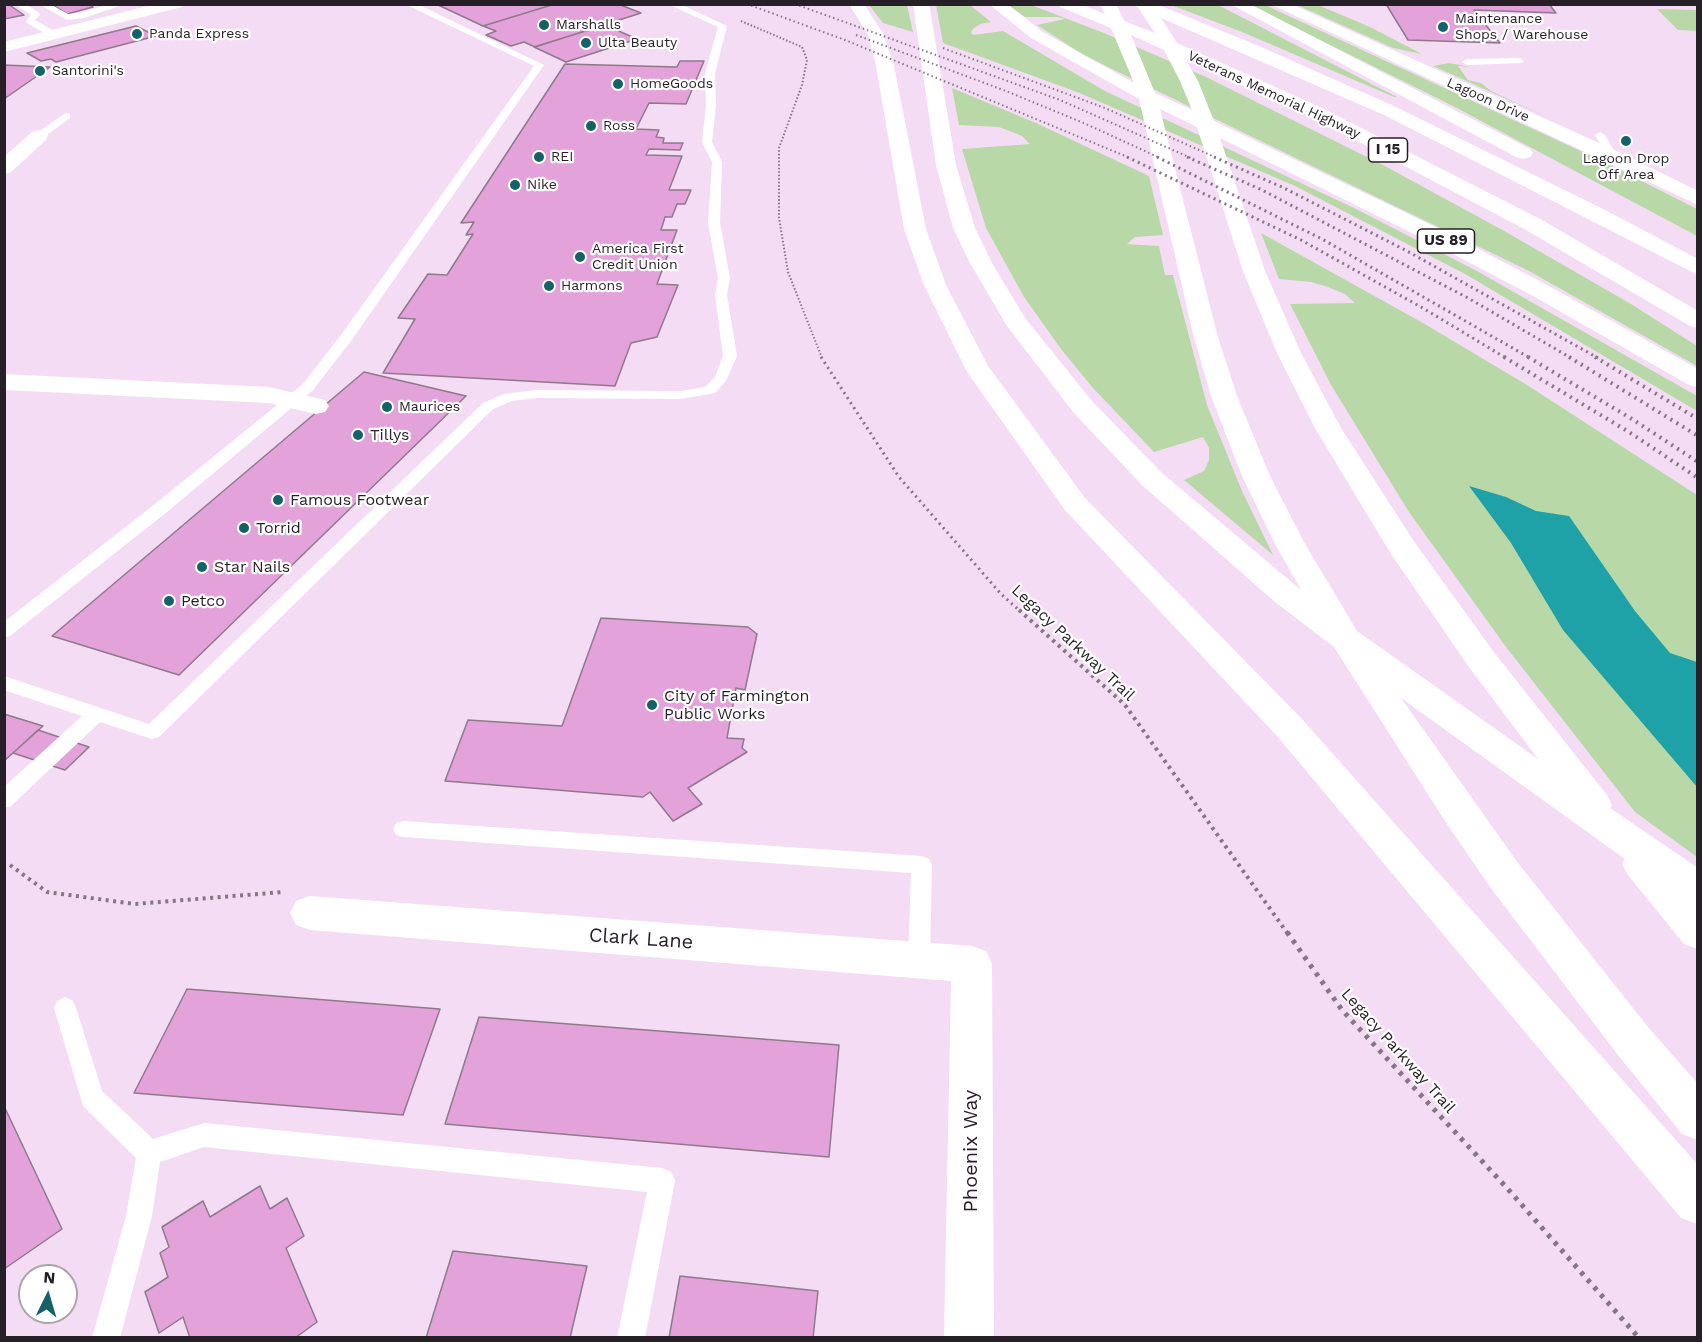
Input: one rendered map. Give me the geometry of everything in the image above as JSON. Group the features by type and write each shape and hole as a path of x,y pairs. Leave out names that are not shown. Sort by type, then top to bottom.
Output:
{"main road":[{"path":"4,52 177,4"},
{"path":"856,4 876,34 892,95 915,229 935,285 976,367 1075,504 1289,727 1698,1201"},
{"path":"921,4 943,143 958,212 991,282 1035,349 1107,434 1152,479 1214,534 1322,622 1698,890"},
{"name":"US 89","path":"996,4 1037,35 1127,86 1442,239 1541,291 1698,380"},
{"name":"Veterans Memorial Highway","path":"1065,4 1145,35 1314,111 1534,225 1698,321"},
{"path":"1108,4 1144,85 1205,334 1224,396 1256,476 1325,607 1419,754 1504,875 1633,1041 1698,1118"},
{"path":"1143,4 1166,38 1189,81 1203,116 1254,271 1289,353 1328,428 1402,547 1481,659 1623,842 1698,932"},
{"name":"Veterans Memorial Highway","path":"1143,4 1390,111 1600,215 1698,268"},
{"path":"1237,4 1459,118 1540,163"},
{"name":"Lagoon Drive","path":"1277,4 1612,156 1698,199"},
{"path":"846,18 892,95"},
{"path":"4,47 52,37"},
{"path":"13,135 39,136"},
{"path":"4,168 39,136"},
{"path":"1581,185 1698,251"},
{"path":"4,381 269,394 304,403"},
{"name":"Clark Lane","path":"301,903 972,964"},
{"name":"Phoenix Way","path":"969,1338 972,964"}],"lane":[{"path":"19,4 36,15 30,21 52,37"},
{"path":"43,4 68,17 81,16 121,4"},
{"path":"4,632 161,508 304,403 308,387 328,363 539,65 409,4"},
{"path":"4,683 152,732 488,406 509,398 536,394 681,395 710,390 721,378 730,356 721,295 724,278 714,223 717,162 707,142 711,106 710,73 723,26 672,4"},
{"path":"1467,62 1519,61"},
{"path":"39,136 66,116"},
{"path":"1600,135 1612,156"},
{"path":"4,800 96,714"},
{"path":"403,830 922,865 919,960"},
{"path":"65,1008 92,1098 149,1153"},
{"path":"149,1153 204,1135 662,1182 631,1338"},
{"path":"106,1338 139,1216 149,1153"}],"path":[{"name":"Legacy Parkway Trail","path":"736,19 768,30 802,47 807,60 802,86 779,148 779,218 788,272 819,353 898,477 1001,594 1125,705 1342,1010 1506,1187 1639,1338"},
{"path":"10,865 46,892 135,904 251,893 301,903"}],"green space":[{"path":"869,5 907,5 913,32 883,23"},
{"path":"936,5 970,5 991,22 980,24 973,29 971,32 973,35 1003,31 1105,91 1354,208 1475,270 1697,396 1697,411 1465,274 1295,186 1077,92 943,43"},
{"path":"1008,5 1031,5 1104,33 1204,76 1383,165 1631,304 1697,346 1697,366 1529,271 1082,54 1037,25 1065,19 1025,17"},
{"path":"1171,5 1218,5 1397,97 1242,32"},
{"path":"1250,5 1265,5 1600,160 1697,209 1697,236 1453,106"},
{"path":"1297,5 1318,5 1370,27 1422,54 1393,48"},
{"path":"1657,9 1697,10 1697,31 1678,30"},
{"path":"1449,63 1470,67 1458,66 1468,80 1481,83 1491,91 1551,119 1433,66"},
{"path":"952,88 1036,123 1149,176 1163,235 1135,237 1127,244 1159,246 1165,275 1173,275 1207,405 1242,491 1273,555 1184,480 1204,471 1209,460 1209,448 1203,437 1154,452 1093,388 1061,349 1024,297 986,228 962,149 1030,144 1022,136 999,127 959,125"},
{"path":"1261,233 1423,323 1527,385 1697,495 1697,857 1635,812 1506,647 1409,512 1331,385 1290,304 1355,303 1345,294 1328,287 1311,282 1279,279"}],"water":[{"path":"1469,486 1506,497 1536,511 1569,516 1635,611 1670,653 1697,662 1697,787 1563,630 1511,543"}],"building":[{"path":"4,4 8,4 24,15 4,19"},
{"path":"51,4 89,4 93,7 67,14"},
{"path":"436,4 555,4 483,26"},
{"name":"Marshalls","path":"555,4 618,4 641,13 535,47 524,42 511,46 486,35 496,31 483,26"},
{"name":"Maintenance Shops / Warehouse","path":"1386,4 1549,4 1556,13 1474,10 1500,43 1408,40"},
{"name":"Ulta Beauty","path":"605,25 637,39 566,62 534,47"},
{"path":"136,26 156,36 56,62 51,59 41,61 27,53"},
{"path":"680,61 704,61 686,104 649,103 636,129 659,130 656,137 664,138 663,143 683,143 680,150 649,149 646,155 682,156 669,190 691,190 685,204 677,204 672,217 665,217 661,230 677,230 657,284 678,285 657,337 631,343 615,386 383,373 415,319 398,318 428,274 447,275 473,234 466,235 474,222 461,223 565,64 677,67"},
{"path":"4,65 50,67 4,99"},
{"path":"364,372 466,396 179,675 52,636"},
{"name":"City of Farmington Public Works","path":"601,618 748,627 757,634 745,690 736,688 727,738 744,739 742,748 747,752 688,788 702,804 673,821 650,792 643,797 445,781 468,720 562,726"},
{"path":"4,714 43,726 4,761"},
{"path":"38,730 89,747 65,770 13,753"},
{"path":"187,989 440,1009 403,1115 134,1093"},
{"path":"479,1017 839,1045 829,1157 445,1124"},
{"path":"4,1106 62,1229 4,1269"},
{"path":"260,1186 270,1209 287,1198 304,1236 286,1248 317,1322 295,1338 190,1338 183,1317 159,1333 145,1292 168,1277 160,1253 169,1247 162,1227 203,1201 210,1217"},
{"path":"453,1251 587,1266 570,1338 426,1338"},
{"path":"680,1276 818,1291 813,1338 669,1338"}],"railway":[{"path":"747,4 845,40 1130,158"},
{"path":"795,4 1060,100 1191,158"},
{"path":"856,35 1006,91 1160,158"},
{"path":"943,48 1105,108 1217,158"},
{"path":"1127,157 1301,240 1506,358"},
{"path":"1157,157 1322,239 1530,358"},
{"path":"1187,157 1262,190 1468,298 1571,358"},
{"path":"1214,157 1284,188 1407,251 1598,358"},
{"path":"1504,357 1629,432 1698,478"},
{"path":"1528,357 1632,419 1698,462"},
{"path":"1569,357 1698,436"},
{"path":"1595,357 1698,419"}],"place":[{"name":"Marshalls","path":"544,25"},
{"name":"Maintenance Shops / Warehouse","path":"1443,27"},
{"name":"Panda Express","path":"137,34"},
{"name":"Ulta Beauty","path":"586,43"},
{"name":"Santorini's","path":"40,71"},
{"name":"HomeGoods","path":"618,84"},
{"name":"Ross","path":"591,126"},
{"name":"Lagoon Drop Off Area","path":"1626,141"},
{"name":"REI","path":"539,157"},
{"name":"Nike","path":"515,185"},
{"name":"America First Credit Union","path":"580,257"},
{"name":"Harmons","path":"549,286"},
{"name":"Maurices","path":"387,407"},
{"name":"Tillys","path":"358,435"},
{"name":"Famous Footwear","path":"278,500"},
{"name":"Torrid","path":"244,528"},
{"name":"Star Nails","path":"202,567"},
{"name":"Petco","path":"169,601"},
{"name":"City of Farmington Public Works","path":"652,705"}]}
